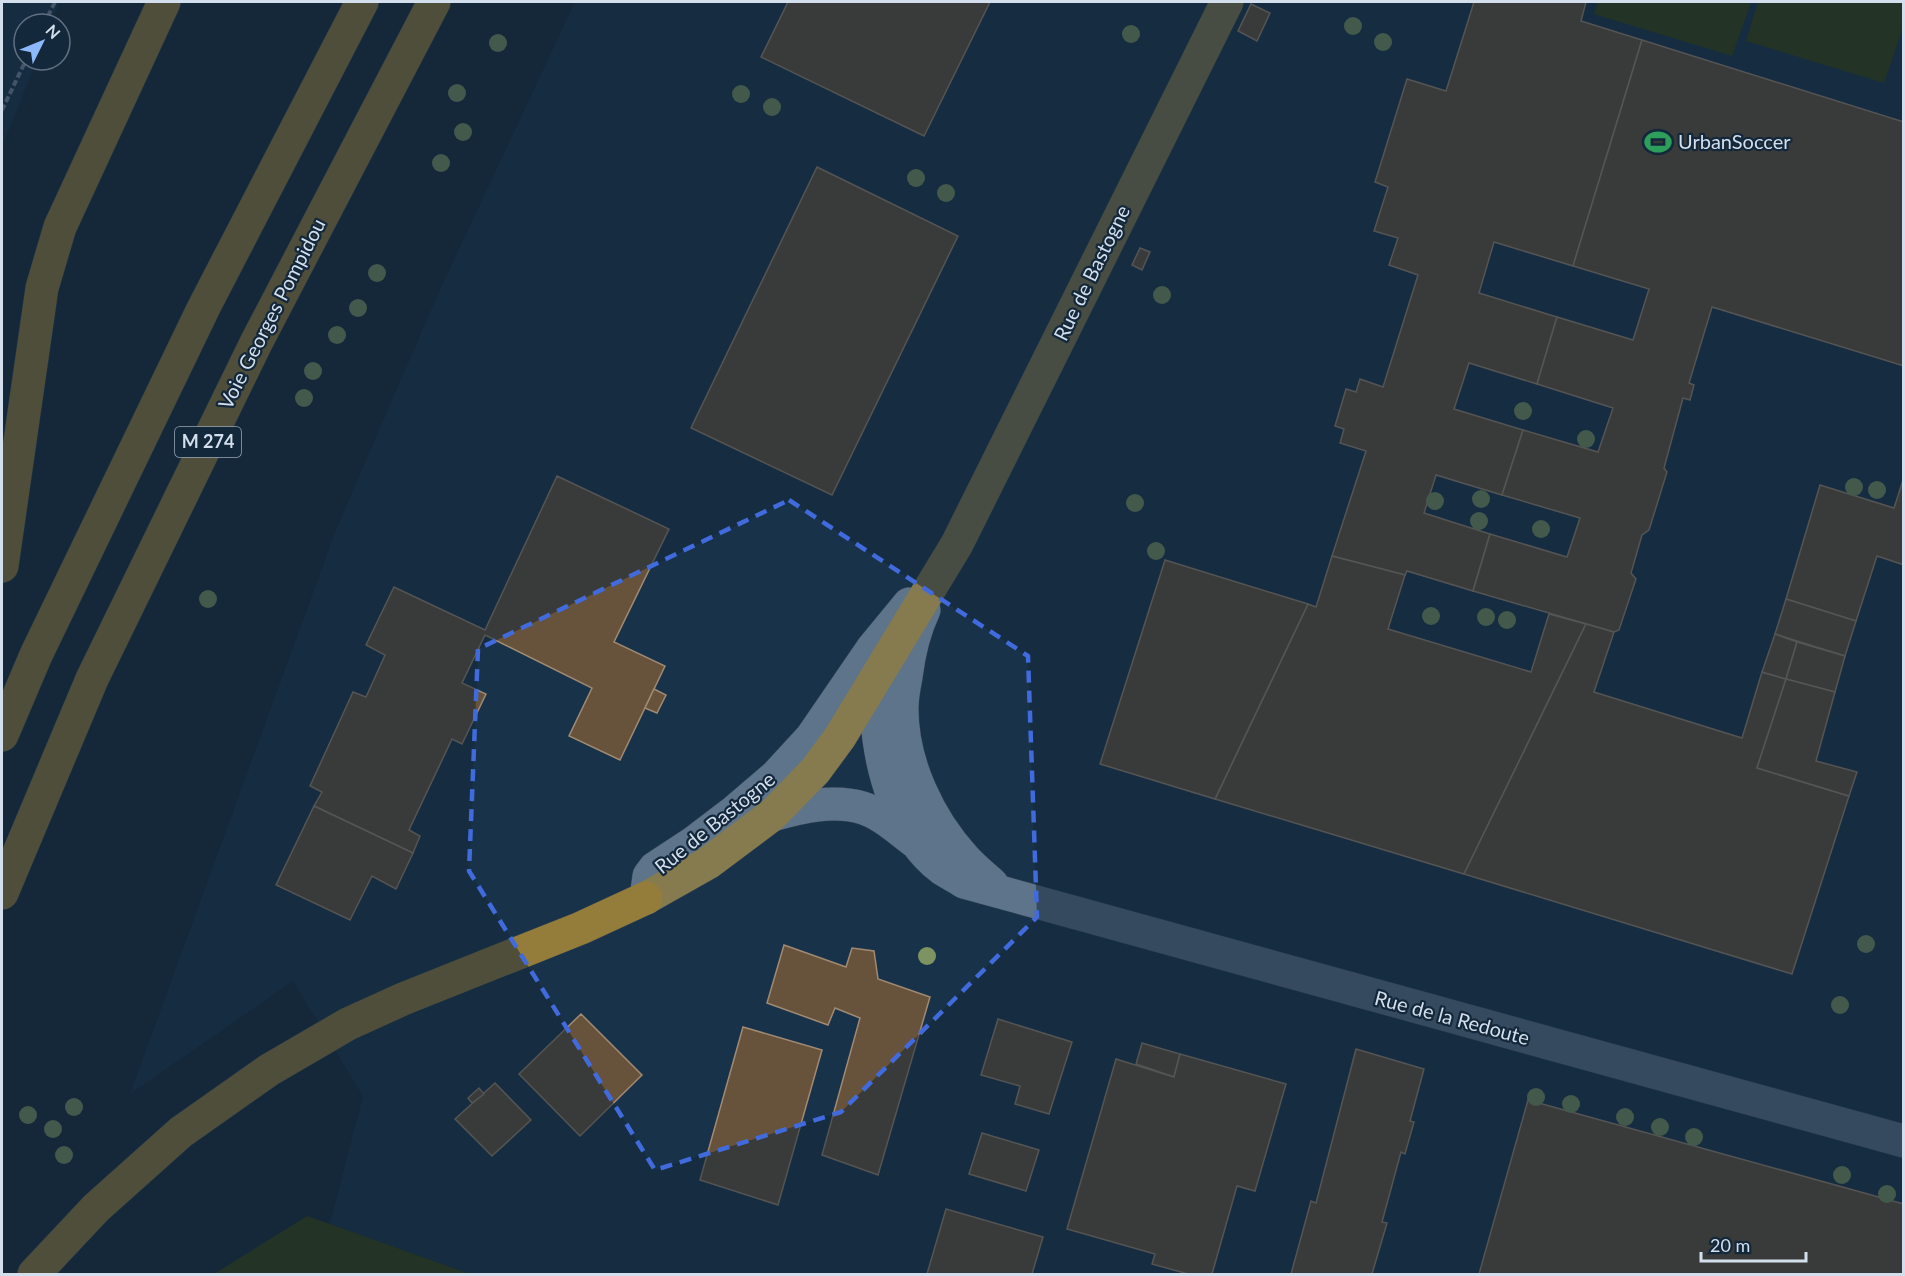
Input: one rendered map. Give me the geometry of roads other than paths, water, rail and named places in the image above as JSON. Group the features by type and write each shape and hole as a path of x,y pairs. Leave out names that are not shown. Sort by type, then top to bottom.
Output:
{"highway":[{"path":"2,566 42,288 50,257 60,227 164,2"},
{"name":"M 274","path":"2,735 36,655 204,307 362,2"},
{"name":"Voie Georges Pompidou","path":"2,893 92,679 256,343 434,2"},
{"path":"34,1275 96,1208 181,1132 268,1071 348,1024 403,999 581,928 646,898"}],"main road":[{"name":"Rue de Bastogne","path":"646,898 708,863 772,815 815,771 840,737 957,544 1227,2"}],"street":[{"name":"Rue de la Redoute","path":"957,544 916,628 907,665 902,708 906,748 917,783 937,822 965,859 1002,893"},
{"name":"Rue de Bastogne","path":"646,898 649,876 655,868 735,812 776,776 811,738 872,649 957,544"},
{"name":"Rue de la Redoute","path":"879,673 877,717 886,779 918,845"},
{"name":"Rue de la Redoute","path":"772,815 803,807 834,803 864,808 892,824 940,867 964,882 1904,1141"}],"place":[{"name":"UrbanSoccer","path":"1658,142"}]}
